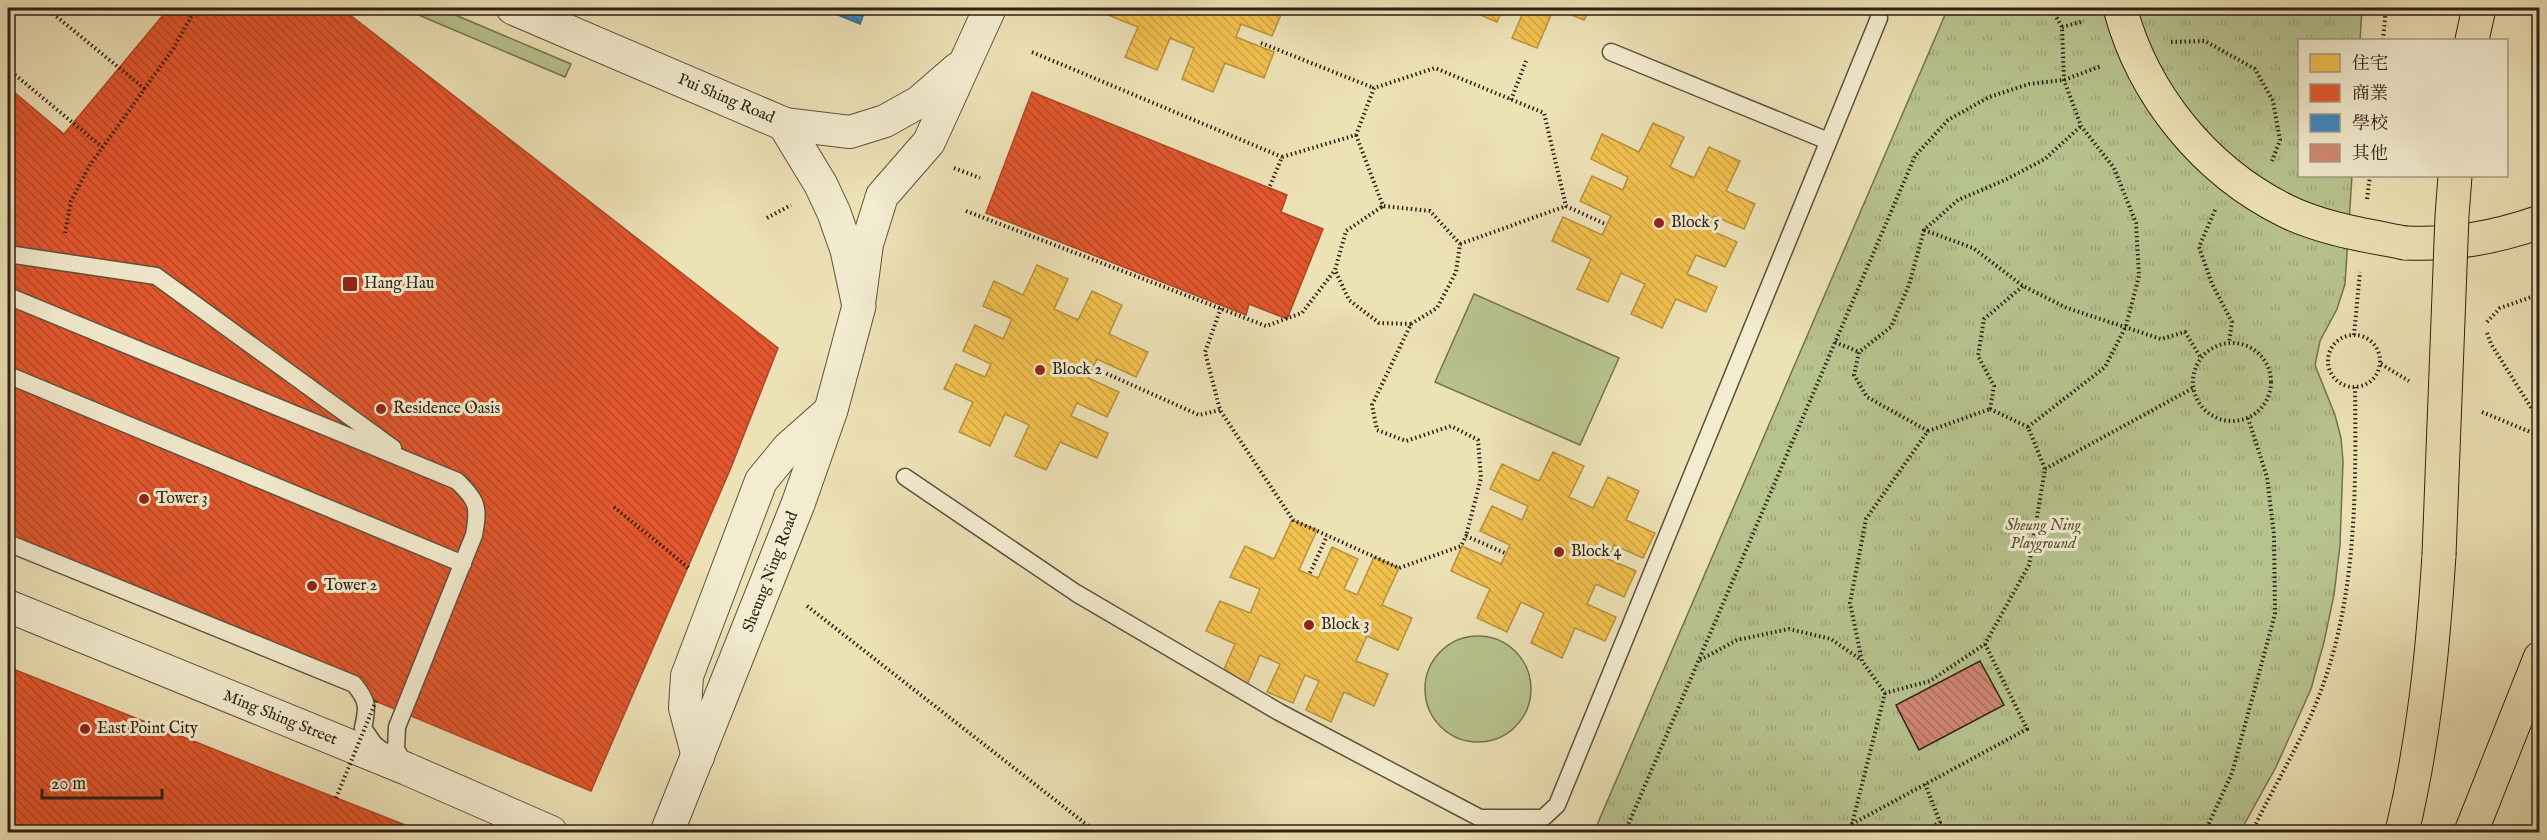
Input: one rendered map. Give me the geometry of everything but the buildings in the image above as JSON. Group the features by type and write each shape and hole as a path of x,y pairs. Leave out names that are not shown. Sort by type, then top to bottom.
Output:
{"main road":[{"path":"2120,8 2132,45 2148,79 2168,112 2193,142 2222,168 2254,193 2287,212 2338,230 2405,243 2435,244 2476,241 2540,222"},
{"path":"2472,39 2479,8"},
{"path":"2402,832 2421,741 2428,689 2439,555 2455,177"},
{"path":"2471,832 2540,658"}],"street":[{"name":"Pui Shing Road","path":"513,8 784,124 850,132 885,121 919,102 966,60"},
{"name":"Sheung Ning Road","path":"667,832 774,567 831,410 859,306 867,244 882,196 929,142 990,8"},
{"name":"Sheung Ning Road","path":"784,124 821,184 834,213 847,250 859,306"},
{"path":"698,757 685,708 687,676 761,481 788,448 831,410"},
{"name":"Ming Shing Street","path":"8,606 407,769 551,832"}],"lane":[{"path":"905,477 1076,592 1279,712 1480,818 1543,818 1557,806 1879,18 1878,8"},
{"path":"1611,52 1828,141"},
{"path":"8,254 156,276 415,465"},
{"path":"8,296 457,481 472,496 478,512 474,536 397,727 396,748 407,769"},
{"path":"8,375 463,564"},
{"path":"8,543 354,684 364,696 367,710 363,728 374,744 407,769"}],"path":[{"path":"46,8 145,89"},
{"path":"64,237 71,201 90,165 173,50 196,8"},
{"path":"2028,427 2105,367 2126,326 2139,276 2136,223 2114,168 2081,126 2064,80 2062,27 2051,8"},
{"path":"2383,39 2386,8"},
{"path":"2167,42 2205,42 2255,69 2273,102 2280,140 2268,170"},
{"path":"1261,43 1374,88 1435,68 1544,113 1566,206"},
{"path":"1032,52 1282,157 1356,135"},
{"path":"1511,100 1526,61"},
{"path":"1625,832 1915,156 1948,120 1989,96 2029,84 2064,80 2106,64"},
{"path":"8,69 102,147"},
{"path":"1374,88 1356,135 1383,207"},
{"path":"8,122 12,125"},
{"path":"1928,431 1867,397 1854,375 1860,352 1891,327 1909,285 1924,230 1958,200 2005,180 2045,159 2081,126"},
{"path":"1270,186 1282,157"},
{"path":"945,164 980,178"},
{"path":"766,218 795,203"},
{"path":"2223,203 2215,210 2199,246 2212,284 2232,322 2229,343"},
{"path":"1460,244 1566,206 1605,224"},
{"path":"966,211 1266,326 1302,314 1335,270 1346,231 1383,207 1430,212 1460,244"},
{"path":"1924,230 1973,248 2024,286 2067,308 2161,339 2185,333 2201,358"},
{"path":"1221,309 1205,352 1220,410 1293,520 1399,568 1461,546 1466,536 1481,478 1478,440 1451,426 1406,441 1377,430 1372,405 1411,324 1437,308 1456,272 1460,244"},
{"path":"1335,270 1349,300 1379,323 1411,324"},
{"path":"1990,409 1994,386 1978,356 1984,319 2024,286"},
{"path":"2537,417 2491,344 2486,325 2487,319 2500,308 2540,294"},
{"path":"2354,334 2362,336 2376,346 2381,364 2374,380 2367,385 2355,387 2342,385 2335,380 2328,364 2328,356 2337,341 2354,334"},
{"path":"1835,342 1860,352"},
{"path":"2229,343 2252,348 2268,366 2271,378 2269,396 2259,411 2248,418 2236,421 2213,417 2203,409 2193,388 2193,377 2201,358 2218,345 2229,343"},
{"path":"1094,368 1199,415 1220,410"},
{"path":"2252,832 2305,728 2323,684 2339,629 2353,520 2355,387"},
{"path":"2045,469 2193,388"},
{"path":"1862,661 1850,603 1866,519 1928,431 1990,409 2028,427 2045,469 2029,565 1985,644 1930,681 1885,693"},
{"path":"2205,832 2232,773 2275,614 2274,535 2267,477 2248,418"},
{"path":"614,507 697,576"},
{"path":"1310,573 1327,536"},
{"path":"1466,536 1505,553"},
{"path":"807,606 1096,832"},
{"path":"1698,661 1737,640 1789,629 1831,639 1862,661 1885,693 1852,824"},
{"path":"1840,832 2027,729 1985,644"},
{"path":"336,798 376,701"},
{"path":"1924,832 1940,822 1925,784"}],"green space":[{"path":"402,8 439,8 571,64 565,77"},
{"name":"Sheung Ning Playground","path":"1948,8 2362,8 2360,39 2298,39 2298,177 2352,177 2345,284 2337,309 2320,341 2315,365 2335,415 2341,438 2343,461 2340,545 2334,595 2311,689 2276,767 2240,832 1594,832"},
{"path":"1474,294 1619,358 1580,445 1435,382"},
{"path":"1478,636 1498,640 1515,652 1527,669 1531,689 1527,709 1515,726 1498,738 1478,742 1458,738 1441,726 1429,709 1425,689 1429,669 1441,652 1458,640"}],"place":[{"name":"Block 5","path":"1659,223"},
{"name":"Hang Hau","path":"350,284"},
{"name":"Block 2","path":"1040,370"},
{"name":"Residence Oasis","path":"381,409"},
{"name":"Tower 3","path":"144,499"},
{"name":"Block 4","path":"1559,552"},
{"name":"Tower 2","path":"312,586"},
{"name":"Block 3","path":"1309,625"},
{"name":"East Point City","path":"85,729"}]}
